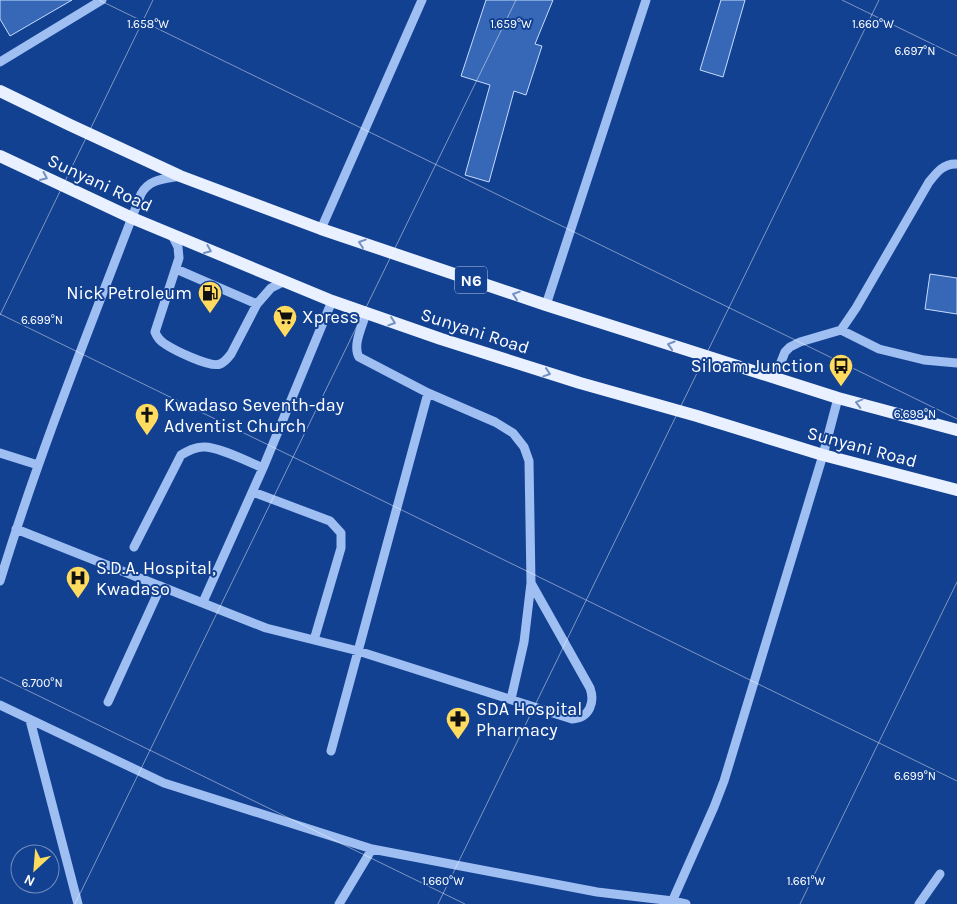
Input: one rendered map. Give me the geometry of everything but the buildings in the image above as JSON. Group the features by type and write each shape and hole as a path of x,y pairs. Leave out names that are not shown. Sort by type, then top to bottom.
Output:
{"main road":[{"name":"N6","path":"0,90 180,176 321,229 546,305 838,398 957,430"},
{"name":"Sunyani Road","path":"0,156 132,218 332,301 366,313 580,383 697,416 823,455 957,490"}],"street":[{"path":"0,62 102,0"},
{"path":"321,229 422,0"},
{"path":"546,305 646,0"},
{"path":"775,377 785,352 790,347 800,342 841,330 856,308 929,182 941,168 953,163 957,164"},
{"path":"0,581 38,465 140,194 148,184 155,180 180,176"},
{"path":"172,235 178,247 179,258 155,332 164,344 209,364 219,365 226,360 257,304 271,288 284,281"},
{"path":"176,269 257,304"},
{"path":"202,602 264,468 332,301"},
{"path":"366,313 356,346 359,357 428,393 495,422 513,433 524,447 529,460 531,583 524,642 511,699"},
{"path":"841,330 879,349 924,360 957,363"},
{"path":"331,751 428,393"},
{"path":"672,902 724,781 823,455 838,398"},
{"path":"134,547 180,455 204,446 264,468"},
{"path":"0,453 38,465"},
{"path":"253,492 330,521 341,533 341,548 314,640"},
{"path":"16,529 266,628 358,651 572,719 579,719 587,713 592,705 593,697 590,688 531,583"},
{"path":"108,702 161,586"},
{"path":"0,705 164,784 372,849 597,892 686,904"},
{"path":"30,720 78,904"},
{"path":"339,904 372,849"},
{"path":"919,904 940,874"}],"place":[{"name":"Nick Petroleum","path":"210,314"},
{"name":"Xpress","path":"285,338"},
{"name":"Siloam Junction","path":"841,387"},
{"name":"Kwadaso Seventh-day Adventist Church","path":"147,436"},
{"name":"S.D.A. Hospital, Kwadaso","path":"78,599"},
{"name":"SDA Hospital Pharmacy","path":"458,740"}]}
